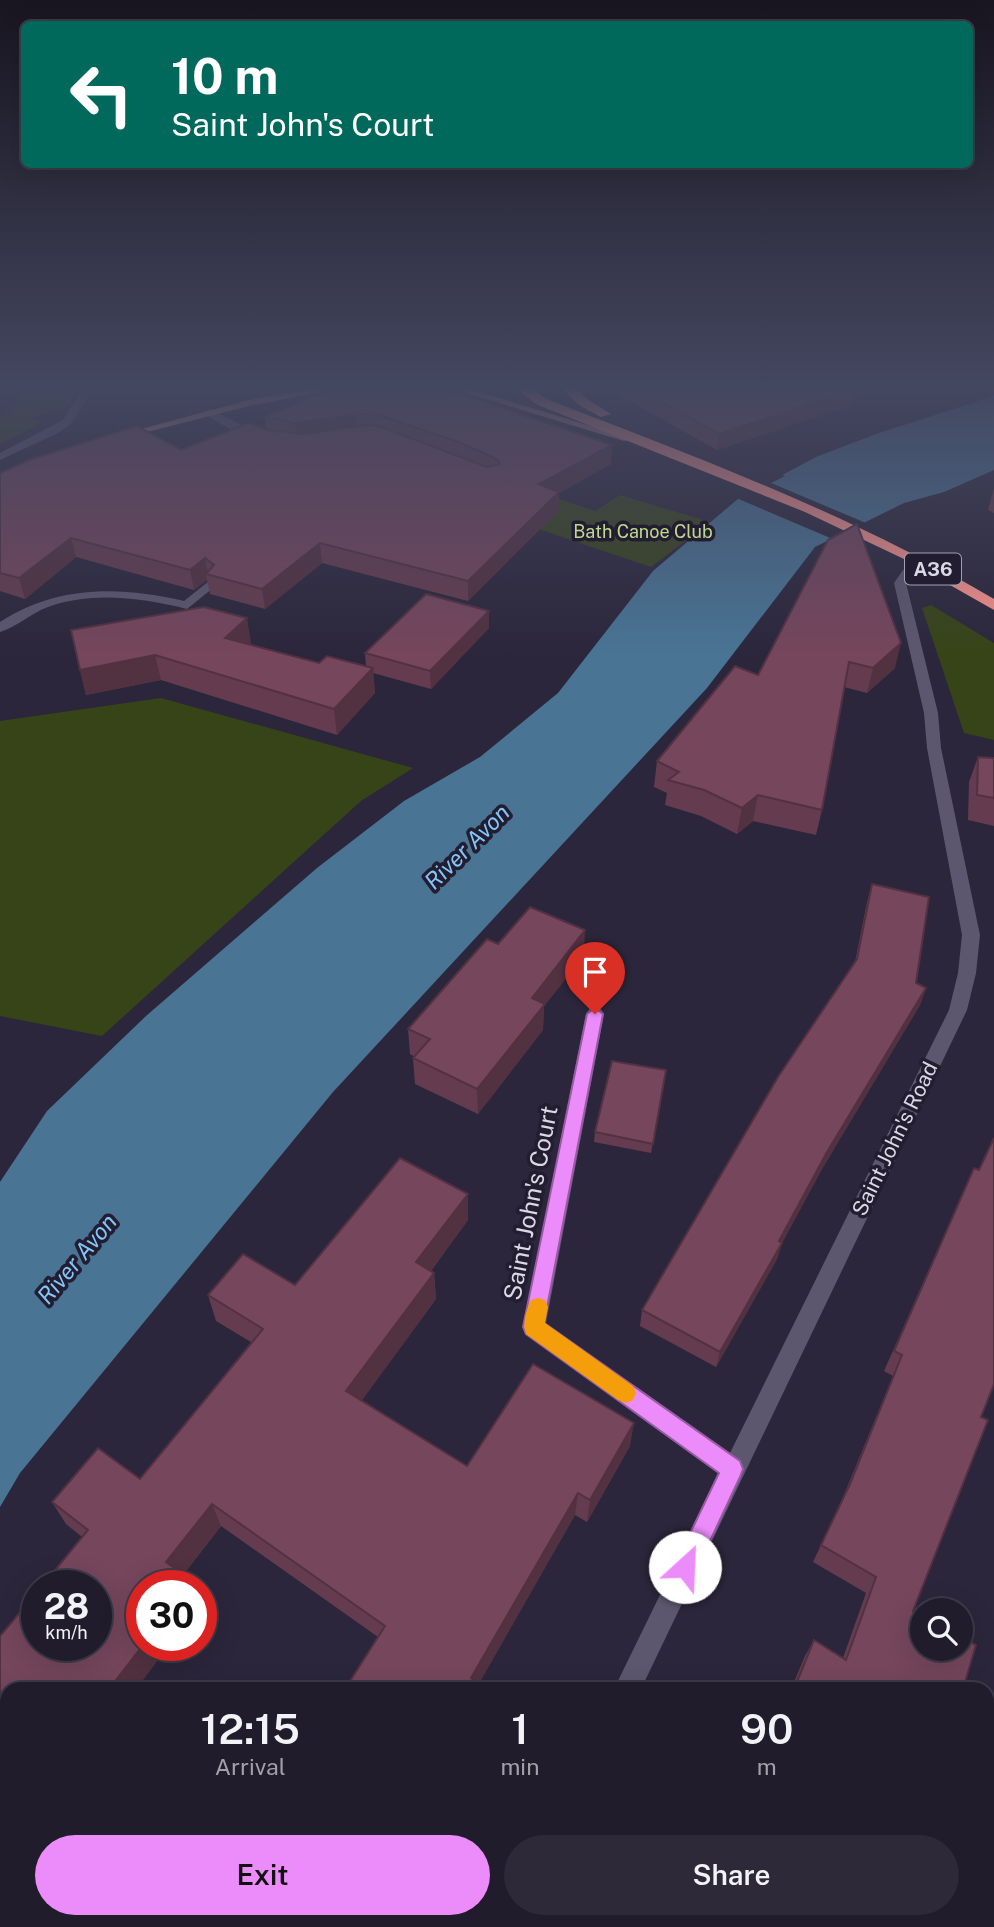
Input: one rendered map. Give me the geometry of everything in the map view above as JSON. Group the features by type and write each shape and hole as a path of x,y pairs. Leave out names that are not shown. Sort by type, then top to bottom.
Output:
{"highway":[{"name":"A36","path":"727,475 869,536 925,564 994,605"}],"street":[{"name":"Saint John's Road","path":"630,1682 958,1010 967,973 971,935 934,748 931,713 900,583 908,573 925,564"},
{"path":"187,604 209,585"},
{"path":"0,628 14,618 61,598 108,592 147,594 208,611"},
{"name":"Saint John's Court","path":"595,1014 534,1327 732,1469"}],"green space":[{"name":"Bath Canoe Club","path":"504,480 595,511 620,495 710,522 651,567 506,518"},
{"path":"931,605 994,643 994,740 964,733 922,608"},
{"path":"161,698 413,768 361,801 102,1036 0,1016 0,721"}],"water":[{"name":"River Avon","path":"782,475 983,475 944,492 904,503 815,547 707,688 333,1092 20,1473 0,1507 0,1182 47,1111 146,1016 317,868 404,801 480,757 558,693 653,571 739,498"}],"pier":[{"path":"774,475 782,475 785,476 771,483 866,523 835,540 734,497"}],"building":[{"path":"0,475 556,475 539,484 559,492 468,581 320,543 262,589 206,574 214,565 205,558 190,570 71,538 19,578 0,573"},
{"path":"857,524 901,643 873,668 849,662 822,810 758,795 742,808 704,790 668,780 679,772 657,761 735,666 758,675 828,540"},
{"path":"426,594 489,611 430,671 365,653"},
{"path":"204,607 247,618 225,638 319,663 327,656 373,668 334,709 155,655 80,670 71,630"},
{"path":"978,757 994,758 994,798 977,795"},
{"path":"872,884 929,897 916,983 926,988 827,1152 779,1241 782,1243 720,1352 642,1310 778,1077 857,959"},
{"path":"530,907 585,930 532,998 545,1004 477,1089 413,1058 430,1039 408,1029 487,939 498,944"},
{"path":"612,1061 666,1070 653,1144 595,1132"},
{"path":"994,1138 994,1384 981,1417 988,1420 918,1598 910,1598 910,1661 971,1661 965,1682 797,1682 814,1640 846,1660 876,1577 821,1545 850,1484 902,1355 894,1351 974,1168 979,1170"},
{"path":"400,1158 468,1194 416,1262 434,1273 346,1391 467,1466 533,1364 634,1423 590,1500 578,1493 471,1678 476,1682 349,1682 385,1626 212,1504 166,1562 177,1570 126,1570 126,1661 131,1661 114,1682 0,1682 0,1636 21,1611 21,1661 112,1661 112,1570 55,1570 88,1530 52,1502 98,1448 140,1479 263,1329 208,1295 243,1254 295,1285"}],"slow traffic":[{"path":"538,1307 534,1327 626,1393"}],"route":[{"path":"595,1014 534,1327 732,1469 685,1567"}]}
